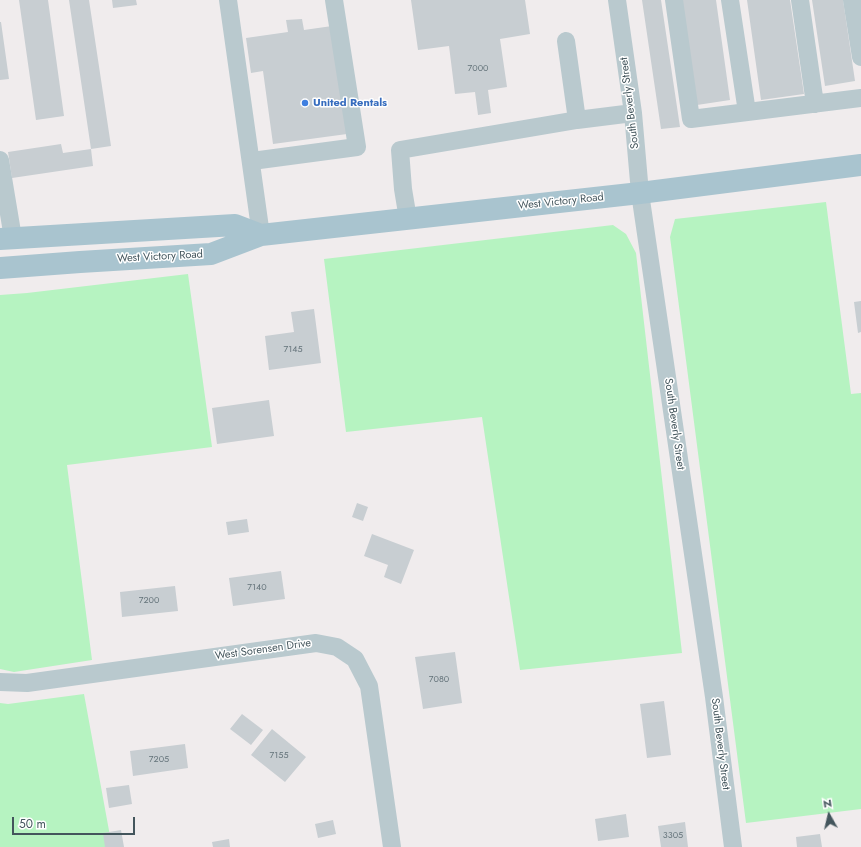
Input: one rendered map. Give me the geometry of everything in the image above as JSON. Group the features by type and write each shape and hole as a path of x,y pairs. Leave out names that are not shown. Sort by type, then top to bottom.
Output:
{"main road":[{"name":"West Victory Road","path":"0,268 211,254 262,235 640,193 861,166"},
{"name":"West Victory Road","path":"6,238 235,225 262,235"},
{"name":"West Victory Road","path":"80,262 139,247 167,244 174,229"}],"street":[{"path":"228,0 262,235"},
{"path":"252,161 357,147 334,0"},
{"name":"South Beverly Street","path":"617,0 633,112 640,193 713,689 733,847"},
{"path":"674,0 691,119 861,98"},
{"path":"730,0 747,112"},
{"path":"800,0 815,104"},
{"path":"852,0 861,57"},
{"path":"566,42 577,120"},
{"path":"408,219 403,189 400,150 633,112"},
{"path":"0,160 6,238"},
{"name":"West Sorensen Drive","path":"0,682 27,683 316,643 337,647 355,659 369,686 392,847"}],"green space":[{"path":"826,202 851,394 861,393 861,809 746,823 670,237 675,219"},
{"path":"613,225 626,234 636,253 682,653 520,670 482,417 346,432 324,259"},
{"path":"188,274 212,447 67,465 92,660 14,672 0,669 0,295"},
{"path":"84,694 112,847 0,847 0,703 8,704"}],"building":[{"path":"19,0 48,0 64,116 36,120"},
{"path":"69,0 89,0 111,146 91,149"},
{"path":"112,0 136,0 137,5 113,8"},
{"path":"411,0 525,0 530,34 500,39 507,87 488,90 491,113 478,115 475,92 455,94 449,46 418,50"},
{"path":"642,0 661,0 680,127 661,129"},
{"path":"682,0 716,0 730,100 697,105"},
{"path":"747,0 790,0 804,94 761,100"},
{"path":"812,0 843,0 855,81 825,86"},
{"name":"United Rentals","path":"302,19 304,30 332,26 347,134 273,144 263,71 251,73 246,38 288,32 286,20"},
{"path":"0,22 9,79 0,80"},
{"path":"61,144 63,153 91,149 93,166 12,178 8,152"},
{"path":"861,301 861,332 858,333 854,302"},
{"path":"314,309 321,363 269,370 265,336 294,332 291,312"},
{"path":"269,400 274,436 217,444 212,408"},
{"path":"357,503 368,507 363,521 352,517"},
{"path":"247,519 249,532 228,535 226,522"},
{"path":"372,534 414,550 401,584 384,577 388,565 364,556"},
{"path":"281,571 285,599 233,606 229,578"},
{"path":"175,586 178,611 122,617 120,592"},
{"path":"455,652 462,703 423,709 415,657"},
{"path":"664,701 671,755 647,758 640,704"},
{"path":"242,714 263,730 251,745 230,729"},
{"path":"272,729 306,757 285,782 251,755"},
{"path":"185,744 188,768 133,776 130,751"},
{"path":"129,785 132,804 109,808 106,788"},
{"path":"626,814 629,837 598,841 595,819"},
{"path":"333,820 336,834 318,838 315,824"},
{"path":"685,822 688,847 661,847 658,826"},
{"path":"121,830 124,847 105,847 103,833"},
{"path":"820,834 822,847 797,847 796,837"},
{"path":"229,839 230,847 213,847 212,842"}],"place":[{"name":"United Rentals","path":"305,103"}]}
